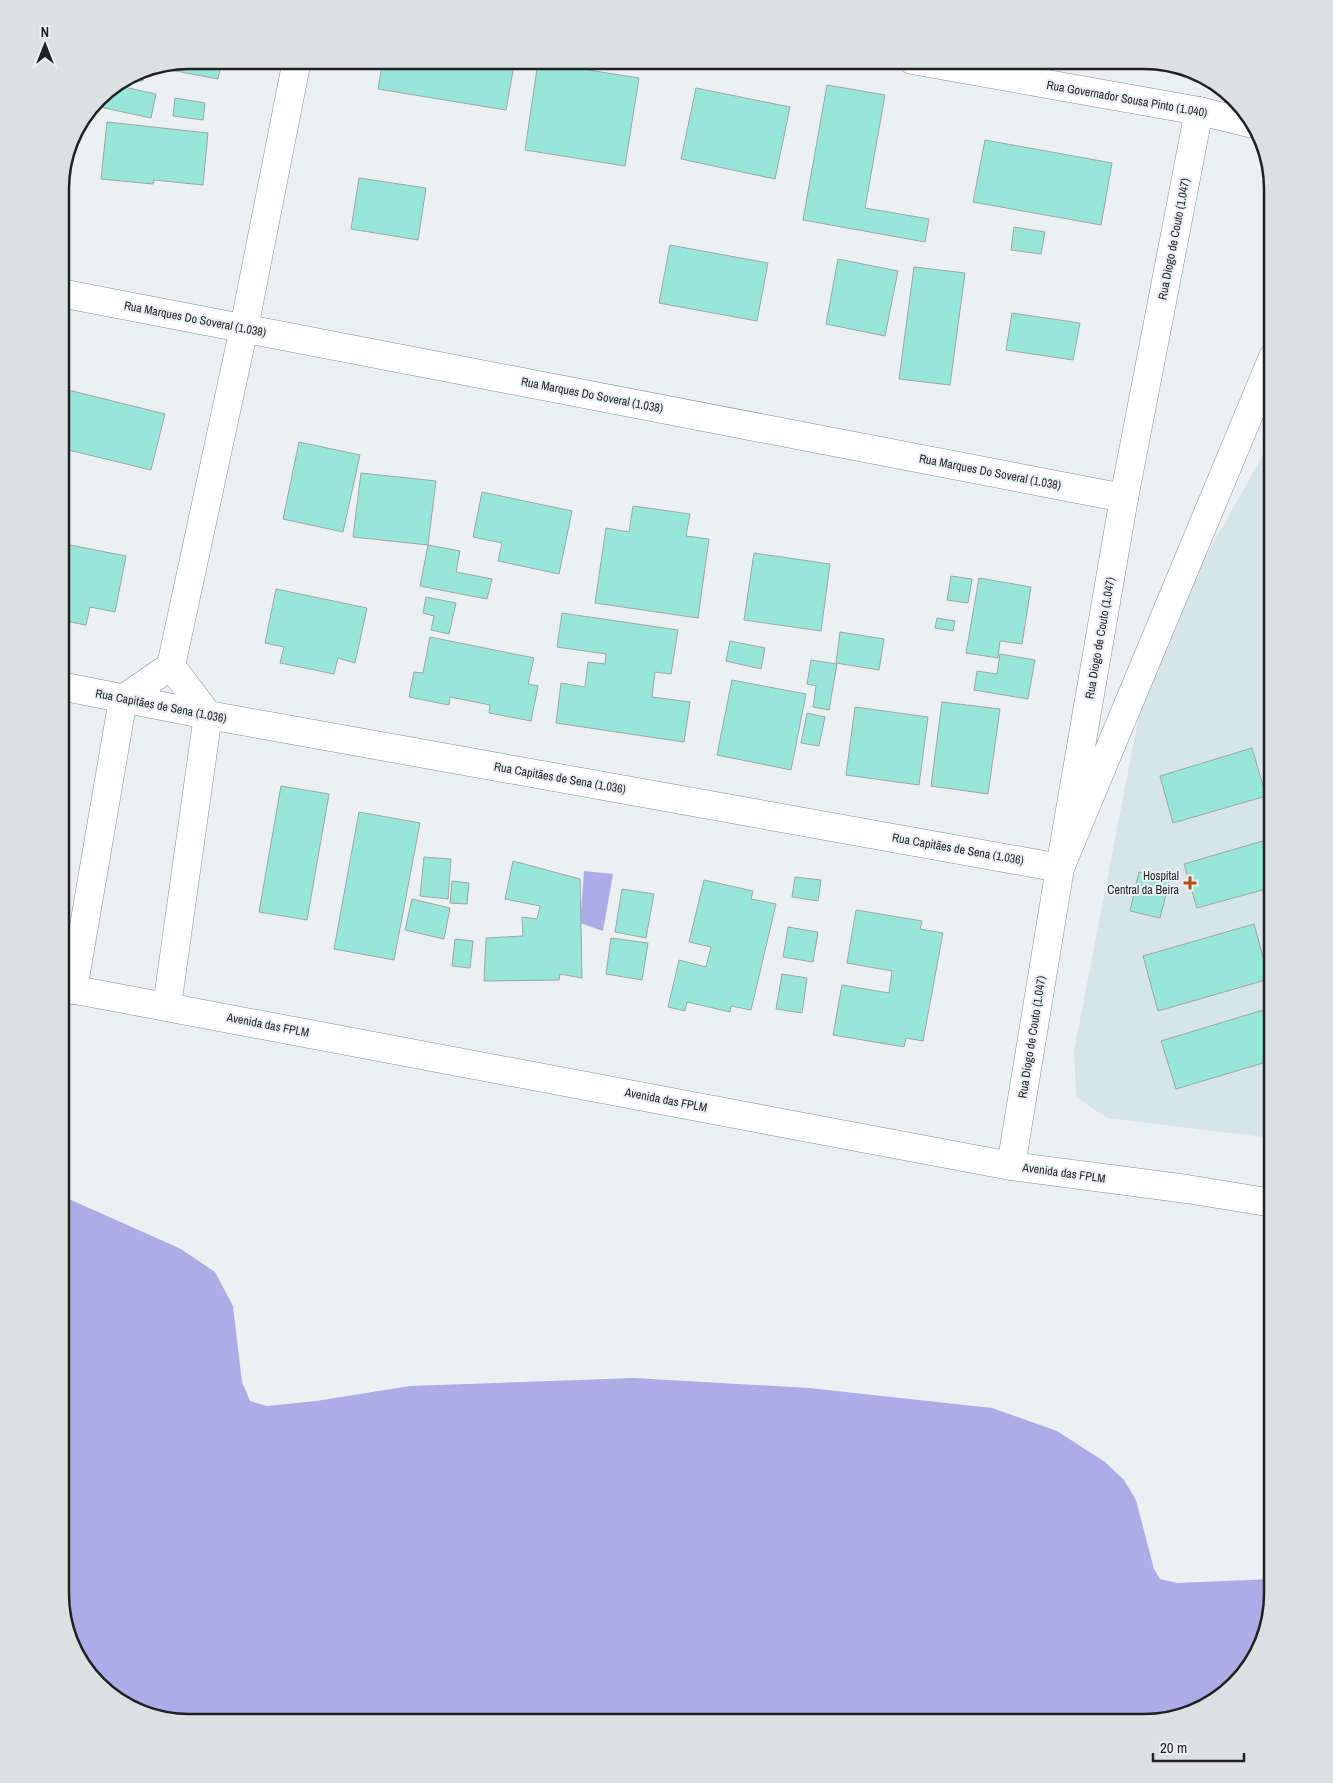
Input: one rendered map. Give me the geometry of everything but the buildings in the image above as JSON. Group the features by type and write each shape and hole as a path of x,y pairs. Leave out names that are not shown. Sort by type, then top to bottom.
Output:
{"street":[{"path":"69,979 123,698 171,666 244,328 296,69"},
{"name":"Rua Governador Sousa Pinto (1.040)","path":"963,69 1199,111 1244,122"},
{"name":"Rua Diogo de Couto (1.047)","path":"1010,1166 1124,498 1199,111"},
{"name":"Rua Marques Do Soveral (1.038)","path":"69,295 1124,498"},
{"path":"1060,868 1264,379"},
{"path":"167,1006 208,715 171,666"},
{"name":"Rua Capitães de Sena (1.036)","path":"69,688 208,715 1060,868"},
{"name":"Avenida das FPLM","path":"69,989 167,1006 1010,1166 1264,1202"},
{"path":"1187,1190 1264,1190"}],"shaded area":[{"name":"Hospital Central da Beira","path":"1264,450 1264,1137 1107,1118 1076,1097 1074,1051 1139,715 1193,579"}],"water":[{"path":"584,871 613,874 603,931 580,923"},
{"path":"69,1199 181,1249 215,1272 233,1306 242,1382 250,1401 267,1406 316,1401 410,1386 634,1378 809,1388 992,1408 1057,1431 1105,1462 1124,1480 1136,1500 1154,1569 1160,1579 1177,1583 1264,1579 1263,1610 1260,1626 1248,1654 1235,1674 1224,1685 1198,1702 1176,1710 1160,1713 188,1714 157,1710 135,1702 109,1685 98,1674 81,1648 71,1618 69,1603"}],"place":[{"name":"Hospital Central da Beira","path":"1190,883"}]}
